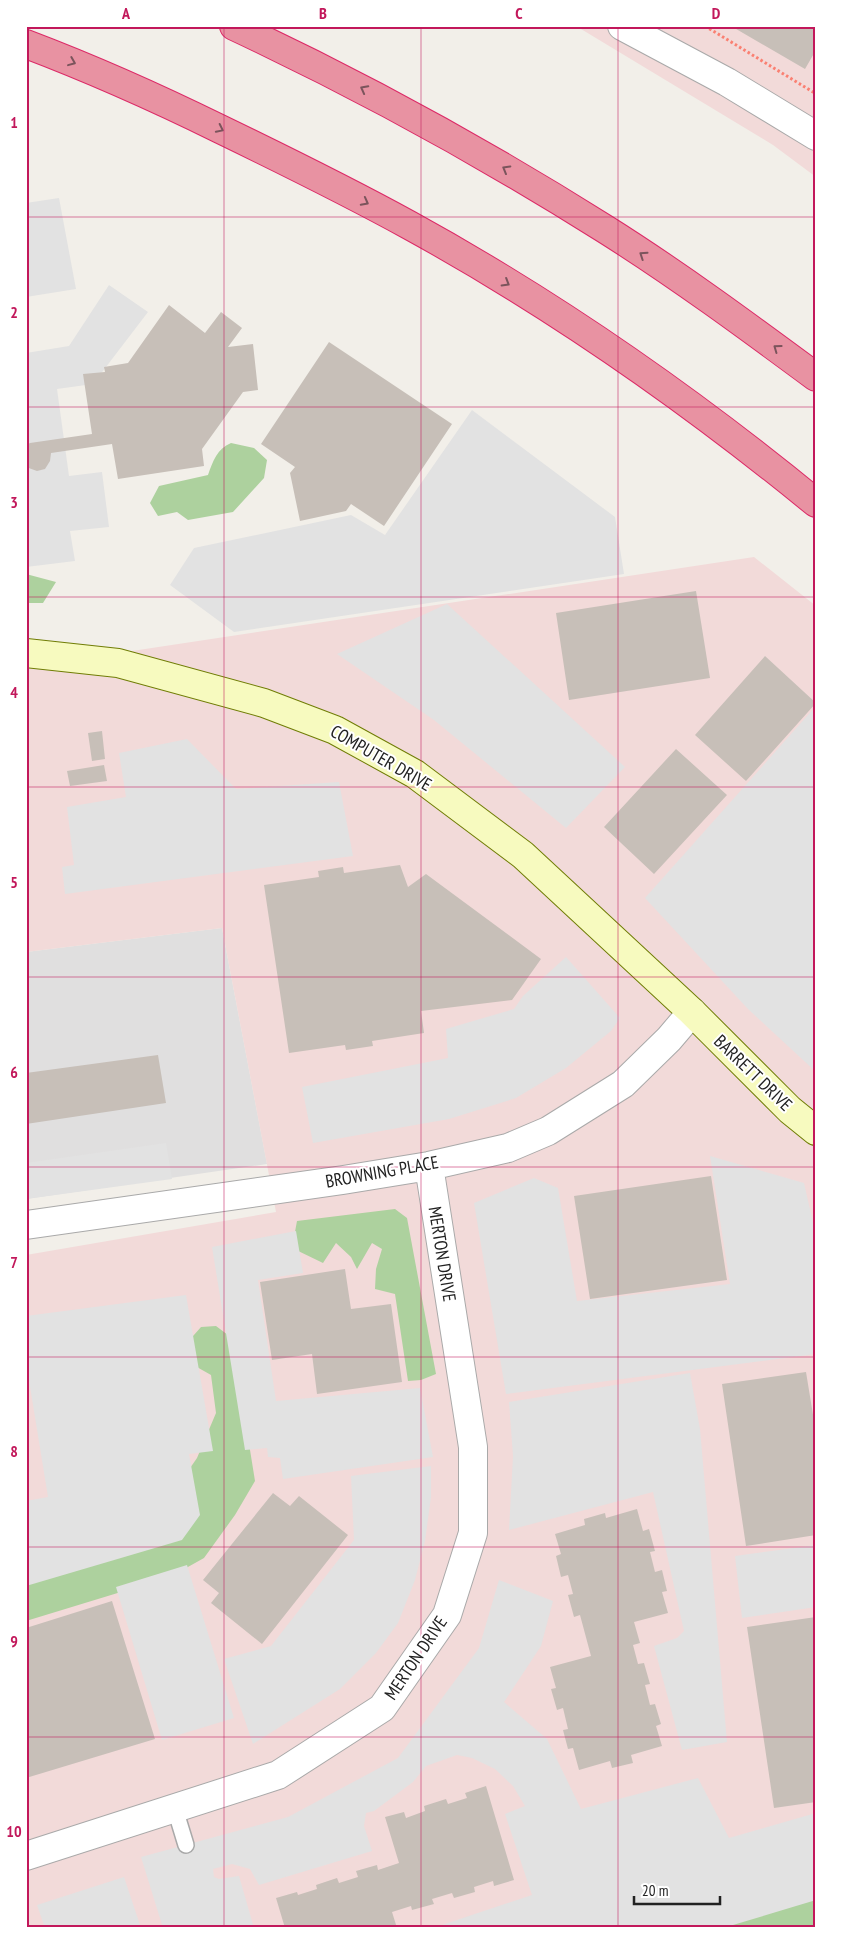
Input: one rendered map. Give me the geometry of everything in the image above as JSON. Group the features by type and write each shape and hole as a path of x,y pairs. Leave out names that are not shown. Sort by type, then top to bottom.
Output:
{"highway":[{"path":"234,26 344,78 520,176 607,230 690,286 816,377"},
{"path":"26,44 128,86 270,152 418,230 544,306 633,365 717,426 816,503"}],"street":[{"path":"622,26 727,82 816,136"},
{"name":"COMPUTER DRIVE","path":"26,653 118,664 264,703 343,734 415,774 523,855 692,1012"},
{"name":"BARRETT DRIVE","path":"692,1012 790,1110 816,1131"},
{"name":"BROWNING PLACE","path":"26,1226 429,1166 508,1148 548,1131 623,1084 669,1039 692,1012"},
{"name":"MERTON DRIVE","path":"26,1856 278,1775 382,1708 447,1615 473,1533 473,1447 429,1166"}],"lane":[{"path":"175,1808 186,1845"}],"path":[{"path":"705,26 813,92 816,88"}],"shaded area":[{"path":"576,26 816,26 816,177 773,145"},
{"path":"59,198 76,289 26,297 26,203"},
{"path":"109,285 148,312 93,384 57,389 69,476 102,472 109,527 70,531 75,561 26,567 26,353 69,346"},
{"path":"472,410 615,517 624,574 234,632 170,585 194,548 351,515 385,535"},
{"path":"754,557 816,606 816,1928 26,1928 26,1255 276,1212 222,928 26,952 26,667"},
{"path":"447,604 625,767 566,828 434,720 337,654"},
{"path":"816,706 816,1072 748,1009 645,898"},
{"path":"187,739 236,789 339,782 353,856 65,894 62,867 74,865 67,807 126,797 119,753"},
{"path":"222,928 267,1164 26,1199 26,952"},
{"path":"566,957 620,1018 611,1031 566,1068 516,1098 449,1119 313,1143 302,1087 448,1058 446,1029 514,1009 523,996"},
{"path":"166,1143 172,1179 26,1199 26,1163"},
{"path":"710,1156 804,1183 816,1236 816,1354 506,1394 474,1203 534,1178 558,1188 577,1301 730,1284"},
{"path":"296,1231 303,1273 258,1280 276,1401 420,1388 433,1457 283,1479 280,1458 268,1457 267,1448 245,1450 212,1247"},
{"path":"186,1295 213,1451 189,1454 200,1515 182,1540 26,1586 26,1501 48,1497 26,1362 26,1316"},
{"path":"690,1373 700,1429 727,1742 682,1750 654,1646 677,1638 684,1631 653,1492 509,1530 513,1456 509,1402"},
{"path":"431,1466 431,1497 425,1541 415,1580 398,1623 376,1653 340,1689 253,1744 224,1659 271,1646 354,1540 351,1476"},
{"path":"816,1545 816,1607 742,1618 735,1556"},
{"path":"187,1565 234,1718 162,1740 116,1587"},
{"path":"499,1580 553,1601 541,1646 504,1702 547,1739 581,1809 698,1778 729,1838 816,1813 816,1900 723,1928 433,1928 532,1895 505,1814 525,1806 513,1786 495,1769 472,1758 457,1755 426,1766 413,1782 374,1811 366,1813 364,1826 372,1851 259,1885 250,1869 232,1864 213,1869 214,1877 219,1879 239,1876 254,1928 163,1928 141,1857 288,1817 398,1758 479,1648"},
{"path":"124,1877 141,1928 45,1928 37,1905"}],"green space":[{"path":"231,443 254,448 267,460 264,478 233,512 188,520 177,512 158,516 150,503 159,486 208,475 219,452"},
{"path":"26,574 56,582 43,603 26,603"},
{"path":"395,1209 407,1218 436,1374 421,1380 408,1381 395,1294 375,1289 376,1269 382,1249 372,1243 357,1269 351,1257 336,1243 323,1263 292,1248 297,1221"},
{"path":"216,1326 232,1338 255,1481 235,1515 204,1558 170,1577 26,1621 26,1570 186,1474 197,1458 216,1413 211,1375 188,1362 186,1344 201,1327"},
{"path":"816,1871 816,1924 804,1928 637,1928"}],"building":[{"path":"731,26 816,26 816,50 805,69"},
{"path":"169,305 205,333 221,312 242,328 228,347 253,344 258,390 243,392 202,449 204,466 118,479 112,444 51,453 50,461 45,469 37,471 26,467 26,445 30,443 92,434 83,374 105,372 104,367 128,363"},
{"path":"329,342 452,424 384,526 351,504 346,511 300,521 290,473 295,467 261,444"},
{"path":"696,591 710,678 569,700 556,613"},
{"path":"765,656 816,703 746,781 695,735"},
{"path":"102,731 105,759 92,761 88,733"},
{"path":"676,749 727,795 654,874 604,827"},
{"path":"104,765 107,781 70,786 67,771"},
{"path":"400,865 408,887 426,874 541,959 512,1000 421,1011 424,1033 372,1041 373,1046 346,1050 345,1045 289,1053 264,885 319,877 318,871 343,867 344,873"},
{"path":"158,1055 166,1103 26,1124 26,1073"},
{"path":"711,1176 727,1280 590,1299 574,1196"},
{"path":"345,1269 351,1309 391,1304 402,1382 317,1394 312,1354 272,1360 260,1282"},
{"path":"806,1372 816,1433 816,1535 746,1546 722,1384"},
{"path":"273,1493 290,1506 299,1496 348,1535 262,1644 211,1603 219,1593 203,1580"},
{"path":"637,1509 643,1531 649,1529 655,1551 650,1552 655,1572 662,1570 667,1591 662,1592 668,1613 634,1622 640,1643 633,1645 638,1664 644,1663 650,1684 645,1685 650,1705 655,1704 661,1724 656,1726 662,1746 631,1755 633,1763 612,1768 610,1761 579,1770 573,1748 568,1749 563,1730 568,1729 563,1708 557,1710 551,1689 556,1688 550,1667 591,1656 580,1615 574,1617 568,1595 573,1594 568,1575 561,1577 556,1556 561,1554 555,1534 585,1525 584,1519 605,1513 606,1518"},
{"path":"112,1601 155,1739 26,1778 26,1628"},
{"path":"816,1617 816,1802 774,1808 747,1627"},
{"path":"486,1786 514,1880 494,1886 493,1881 474,1887 475,1892 454,1898 452,1893 432,1899 434,1904 412,1910 411,1906 392,1912 397,1928 285,1928 276,1898 297,1892 298,1895 317,1889 316,1885 337,1878 339,1883 358,1877 356,1871 377,1865 378,1870 399,1863 385,1817 404,1812 406,1818 425,1811 424,1806 446,1799 448,1804 467,1798 465,1793"}]}
